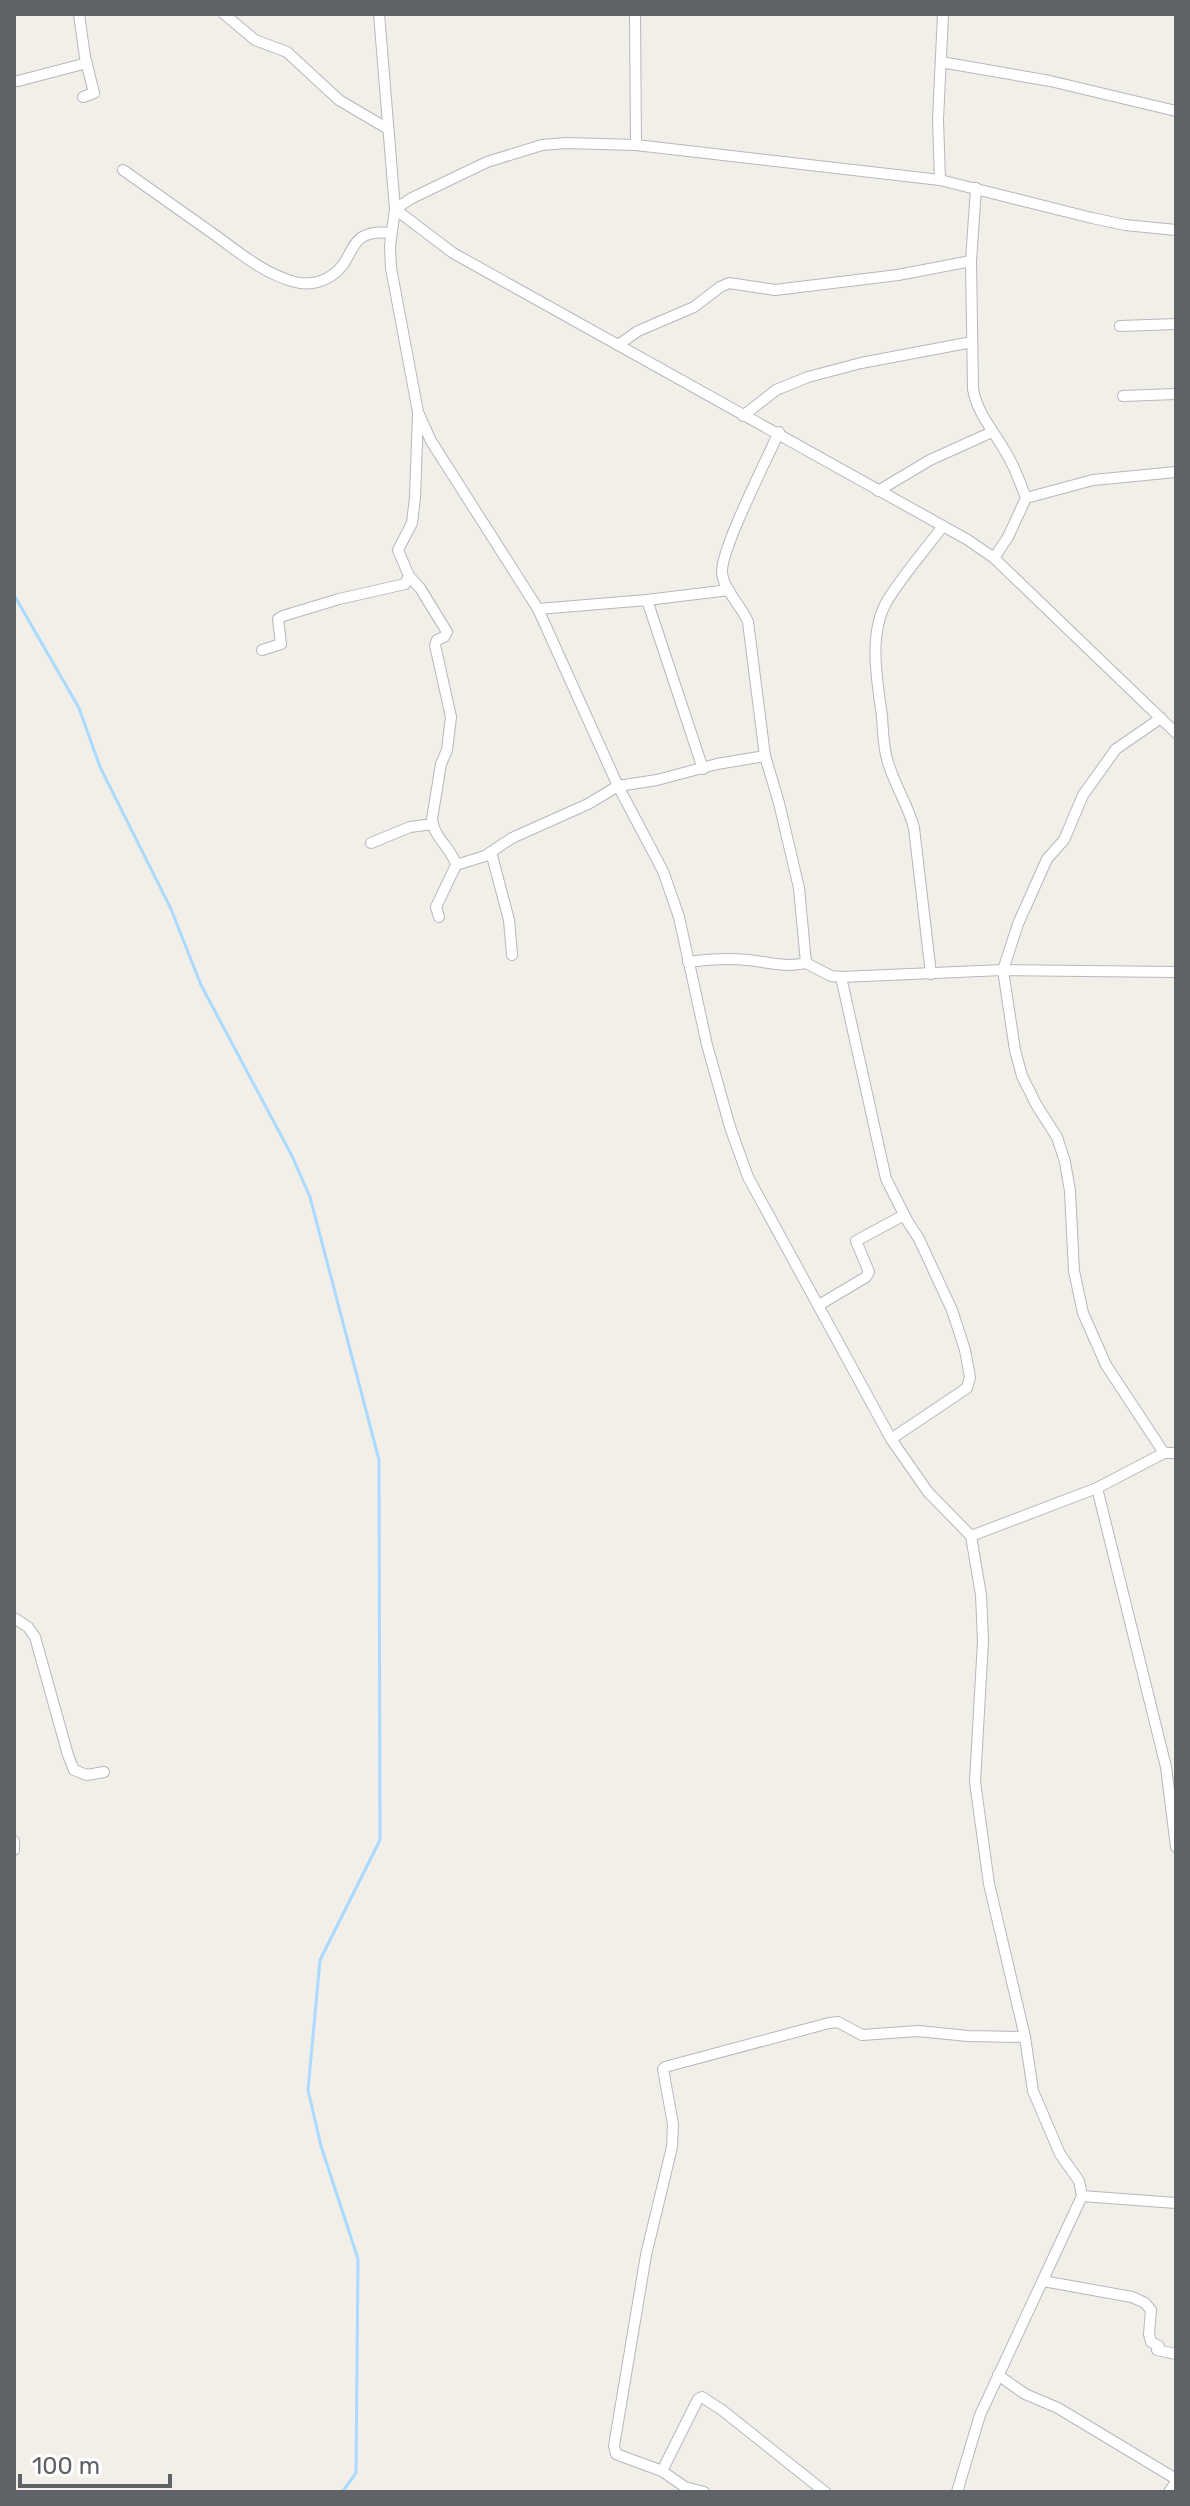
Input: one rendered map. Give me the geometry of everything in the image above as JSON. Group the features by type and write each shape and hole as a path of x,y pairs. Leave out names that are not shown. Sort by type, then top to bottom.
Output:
{"street":[{"path":"79,14 94,93 83,97"},
{"path":"224,14 255,40 287,52 339,100 388,129"},
{"path":"380,14 395,209 391,268 418,412 412,523 398,550 409,576 447,632 435,645 451,717 447,750 437,784 433,824 456,865 436,907 439,917"},
{"path":"635,14 636,145"},
{"path":"940,180 938,120 943,14"},
{"path":"941,62 1096,91 1176,111"},
{"path":"18,81 87,63"},
{"path":"395,209 487,162 542,145 566,143 636,145 940,180 1103,221 1176,230"},
{"path":"123,170 249,261 296,283 317,282 329,277 338,271 354,244 365,236 378,232 391,233"},
{"path":"976,188 971,261 975,402 1007,453 1026,498 1008,537 994,558"},
{"path":"395,209 453,253 968,540 994,558 1176,733"},
{"path":"618,345 638,331 694,307 729,283 775,290 898,275 971,261"},
{"path":"1120,326 1176,324"},
{"path":"743,416 776,390 808,377 861,363 972,342"},
{"path":"1123,396 1176,394"},
{"path":"418,412 431,441 538,609 618,786 663,871 679,917 707,1045 748,1177 891,1439 928,1492 971,1536 981,1595 983,1641 975,1782 989,1884 1025,2037 1033,2091 1060,2154 1079,2181 1082,2196 980,2415 957,2492"},
{"path":"779,432 730,544 722,572 748,622 765,756 799,888 806,963"},
{"path":"878,491 930,460 992,432"},
{"path":"1026,498 1093,480 1176,472"},
{"path":"931,974 914,828 885,751 877,695 876,637 887,601 943,526"},
{"path":"262,650 281,644 277,624 283,616 405,584 409,576"},
{"path":"538,609 729,590"},
{"path":"647,600 703,769"},
{"path":"971,1536 1097,1488 1170,1453 1106,1365 1083,1313 1074,1271 1070,1191 1065,1162 1057,1137 1022,1076 1003,970 1018,924 1047,859 1064,840 1083,795 1116,749 1161,718"},
{"path":"456,865 475,860 512,838 588,804 618,786 765,756"},
{"path":"371,843 410,827 433,824"},
{"path":"491,852 509,920 512,955"},
{"path":"688,962 711,958 792,966 806,963 831,976 841,977 1003,970 1176,972"},
{"path":"841,977 886,1179 919,1239 952,1310 970,1377 967,1388 891,1439"},
{"path":"819,1305 866,1277 869,1272 856,1241 904,1215"},
{"path":"1097,1488 1166,1767 1176,1847"},
{"path":"14,1618 28,1627 35,1637 74,1770 87,1775 104,1772"},
{"path":"14,1841 14,1850"},
{"path":"704,2492 684,2490 662,2471 616,2454 614,2446 646,2255 672,2147 673,2124 663,2069 838,2022 862,2035 918,2031 1025,2037"},
{"path":"1082,2196 1176,2203"},
{"path":"1043,2281 1132,2297 1145,2303 1151,2310 1151,2342 1159,2346 1157,2350 1176,2354"},
{"path":"998,2375 1025,2394 1058,2408 1176,2480 1169,2492"},
{"path":"662,2471 698,2399 702,2397 825,2492"}],"waterway":[{"path":"14,595 79,708 100,767 171,909 201,985 292,1156 310,1197 379,1460 380,1840 320,1960 308,2090 321,2146 358,2259 356,2473 342,2492"}]}
